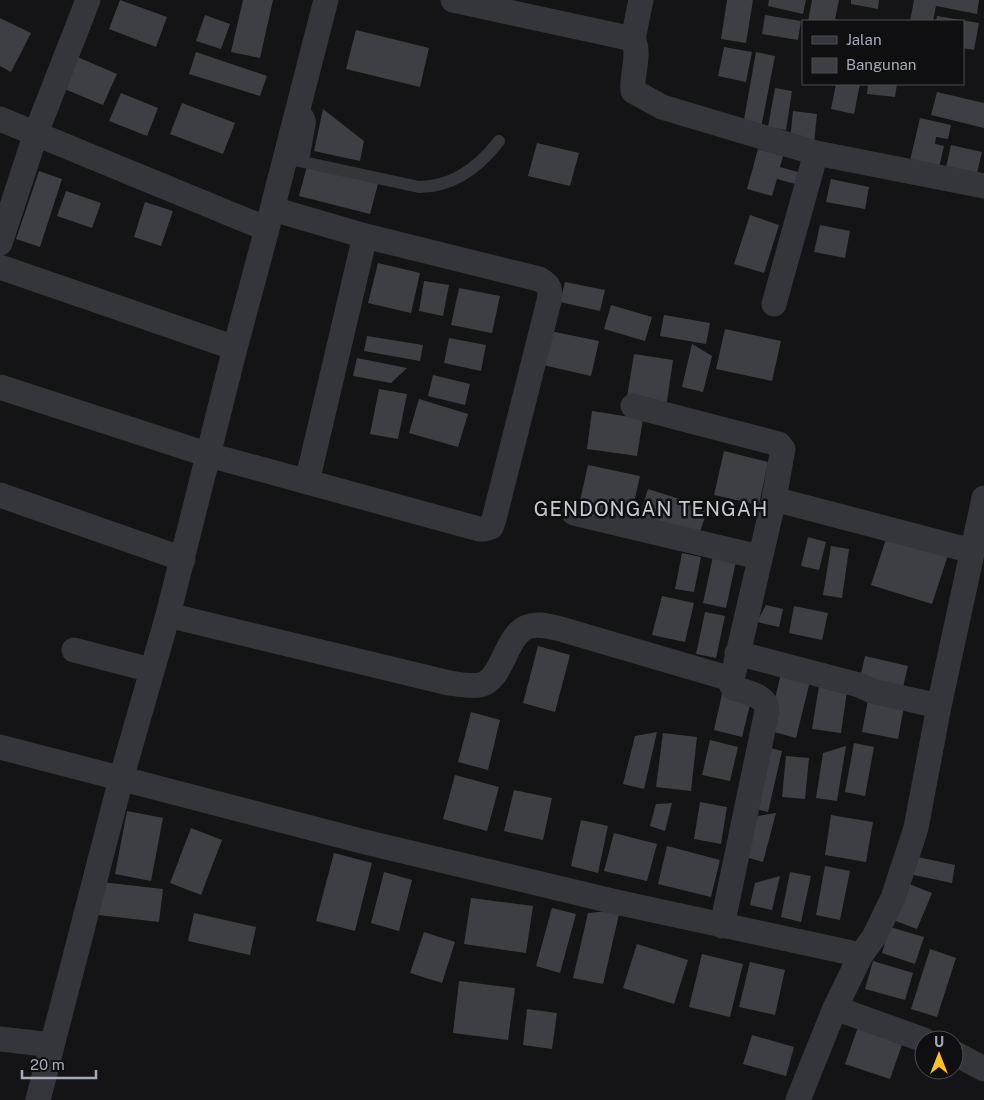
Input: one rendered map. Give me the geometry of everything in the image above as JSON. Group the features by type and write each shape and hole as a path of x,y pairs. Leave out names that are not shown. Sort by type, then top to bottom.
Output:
{"street":[{"path":"0,243 36,133 88,0"},
{"path":"38,1100 121,779 168,615 235,348 270,219 294,159 297,108 326,0"},
{"path":"453,0 633,39"},
{"path":"641,0 633,39 636,45 633,91 662,108 816,153 984,186"},
{"path":"0,120 270,219 365,236 539,279 547,283 551,291 494,519 490,527 485,529 479,529 209,455 0,387"},
{"path":"774,304 816,153"},
{"path":"307,482 365,236"},
{"path":"0,268 235,348"},
{"path":"633,406 779,444 783,449 774,499 730,684 733,688 764,700 767,704 767,711 722,926"},
{"path":"0,495 182,559"},
{"path":"798,1100 835,1008 861,955 874,937 893,898 916,828 939,706 984,498"},
{"path":"774,499 972,551"},
{"path":"574,513 759,557"},
{"path":"168,615 449,683 465,685 480,685 490,680 518,634 527,627 539,624 731,679"},
{"path":"74,650 151,670"},
{"path":"738,654 850,682 872,691 939,706"},
{"path":"0,747 365,842 722,926 861,955"},
{"path":"835,1008 914,1036"},
{"path":"0,1039 52,1045"},
{"path":"964,1058 984,1069"}],"lane":[{"path":"294,159 419,187 432,187 446,183 466,173 480,163 499,141"}],"building":[{"path":"120,0 167,17 156,47 109,29"},
{"path":"243,0 273,0 260,58 231,52"},
{"path":"727,0 753,0 746,43 721,39"},
{"path":"769,0 806,0 803,14 768,6"},
{"path":"812,0 839,0 835,19 839,20 808,20"},
{"path":"851,0 879,0 878,9 851,4"},
{"path":"914,0 979,0 977,14 936,6 933,20 910,20"},
{"path":"205,15 230,24 221,49 196,41"},
{"path":"765,15 801,21 798,40 762,34"},
{"path":"937,16 961,20 936,20"},
{"path":"0,18 31,33 11,72 0,66"},
{"path":"964,20 979,23 974,50 964,48"},
{"path":"356,30 429,48 420,87 346,69"},
{"path":"724,47 752,52 746,82 718,76"},
{"path":"196,52 267,76 260,96 189,74"},
{"path":"756,52 775,56 761,128 743,125"},
{"path":"75,56 117,74 103,105 62,88"},
{"path":"836,85 860,85 854,114 831,109"},
{"path":"868,85 897,85 895,97 867,94"},
{"path":"775,88 792,91 786,130 768,127"},
{"path":"937,92 984,103 984,128 931,115"},
{"path":"121,93 158,108 147,136 109,121"},
{"path":"182,103 235,123 223,154 170,134"},
{"path":"323,109 364,141 360,161 314,151"},
{"path":"793,111 817,114 814,143 790,140"},
{"path":"920,118 951,125 948,139 936,137 935,144 944,146 938,172 909,165"},
{"path":"537,143 579,153 570,186 528,176"},
{"path":"951,145 982,152 977,173 946,167"},
{"path":"758,149 783,156 780,167 798,172 795,184 777,179 772,196 747,189"},
{"path":"307,166 378,184 370,214 299,196"},
{"path":"39,171 62,179 40,247 16,239"},
{"path":"831,179 869,187 865,209 826,202"},
{"path":"66,191 101,203 92,228 57,216"},
{"path":"145,202 173,211 161,246 134,237"},
{"path":"750,215 779,225 764,273 734,264"},
{"path":"820,225 850,231 845,258 814,252"},
{"path":"378,263 420,273 411,313 368,303"},
{"path":"424,281 449,285 443,316 419,311"},
{"path":"565,282 605,290 600,311 560,302"},
{"path":"459,288 500,296 492,333 451,325"},
{"path":"611,305 652,317 645,341 604,329"},
{"path":"664,315 710,323 706,344 660,336"},
{"path":"725,329 781,341 772,381 716,369"},
{"path":"550,331 599,341 591,376 543,365"},
{"path":"367,336 423,345 420,361 364,351"},
{"path":"449,338 486,345 481,371 444,363"},
{"path":"692,344 712,356 703,392 682,387"},
{"path":"634,354 673,360 667,402 627,397"},
{"path":"357,358 407,368 391,383 353,376"},
{"path":"433,375 470,384 465,405 428,396"},
{"path":"379,389 407,394 398,439 370,434"},
{"path":"419,399 468,414 458,447 409,433"},
{"path":"592,411 643,419 637,456 587,449"},
{"path":"724,451 768,462 759,505 714,495"},
{"path":"588,465 640,476 631,516 579,505"},
{"path":"648,489 708,508 698,538 638,520"},
{"path":"887,536 948,555 932,604 871,585"},
{"path":"808,537 826,542 819,570 801,566"},
{"path":"831,546 849,549 842,598 823,595"},
{"path":"682,553 701,557 694,592 675,589"},
{"path":"713,556 736,561 726,608 703,603"},
{"path":"662,596 694,603 685,642 652,635"},
{"path":"766,605 783,609 779,627 757,622"},
{"path":"794,606 828,613 822,640 789,633"},
{"path":"705,612 725,616 716,658 696,654"},
{"path":"538,646 570,655 555,712 523,703"},
{"path":"865,656 908,666 903,687 860,678"},
{"path":"781,674 810,681 796,738 767,730"},
{"path":"820,680 848,684 841,733 812,729"},
{"path":"722,694 751,701 742,737 714,730"},
{"path":"869,695 905,701 898,739 862,732"},
{"path":"471,712 500,720 488,770 458,762"},
{"path":"657,732 644,789 623,784 635,736"},
{"path":"663,733 697,737 691,791 656,787"},
{"path":"710,740 738,747 730,781 702,775"},
{"path":"854,743 874,747 865,796 845,792"},
{"path":"846,746 837,801 816,798 823,753"},
{"path":"766,747 782,751 768,812 751,808"},
{"path":"786,756 809,758 805,799 782,797"},
{"path":"455,775 499,787 487,831 443,819"},
{"path":"514,790 552,798 543,840 504,831"},
{"path":"700,802 727,807 721,844 694,839"},
{"path":"672,803 665,831 650,826 656,804"},
{"path":"127,811 163,818 151,881 115,874"},
{"path":"776,813 763,862 742,856 752,817"},
{"path":"831,815 873,822 866,862 825,855"},
{"path":"581,820 608,826 598,873 571,866"},
{"path":"191,828 222,840 201,895 170,883"},
{"path":"614,833 657,844 647,881 604,871"},
{"path":"667,846 720,860 711,897 658,884"},
{"path":"334,853 372,863 355,931 316,921"},
{"path":"913,856 955,865 952,883 909,874"},
{"path":"825,866 850,871 840,920 816,915"},
{"path":"384,872 412,880 399,931 371,923"},
{"path":"790,872 811,876 801,922 781,917"},
{"path":"780,876 772,910 750,905 755,883"},
{"path":"101,882 163,889 159,922 98,915"},
{"path":"909,884 932,893 917,929 893,920"},
{"path":"471,898 533,906 526,953 464,944"},
{"path":"552,908 576,914 560,973 536,966"},
{"path":"620,910 603,984 573,978 588,913"},
{"path":"194,913 256,927 250,955 188,941"},
{"path":"890,927 924,937 915,964 882,953"},
{"path":"424,932 455,942 442,983 410,973"},
{"path":"637,944 688,960 674,1004 623,988"},
{"path":"930,949 956,958 937,1017 911,1009"},
{"path":"702,954 743,964 730,1017 689,1007"},
{"path":"873,961 913,973 905,1000 865,989"},
{"path":"750,962 785,970 775,1015 739,1007"},
{"path":"459,981 515,988 508,1040 453,1033"},
{"path":"527,1009 557,1013 552,1049 523,1045"},
{"path":"859,1024 904,1039 890,1079 845,1064"},
{"path":"752,1035 794,1047 786,1076 743,1064"}],"district":[{"name":"GENDONGAN TENGAH","path":"651,509"}]}
